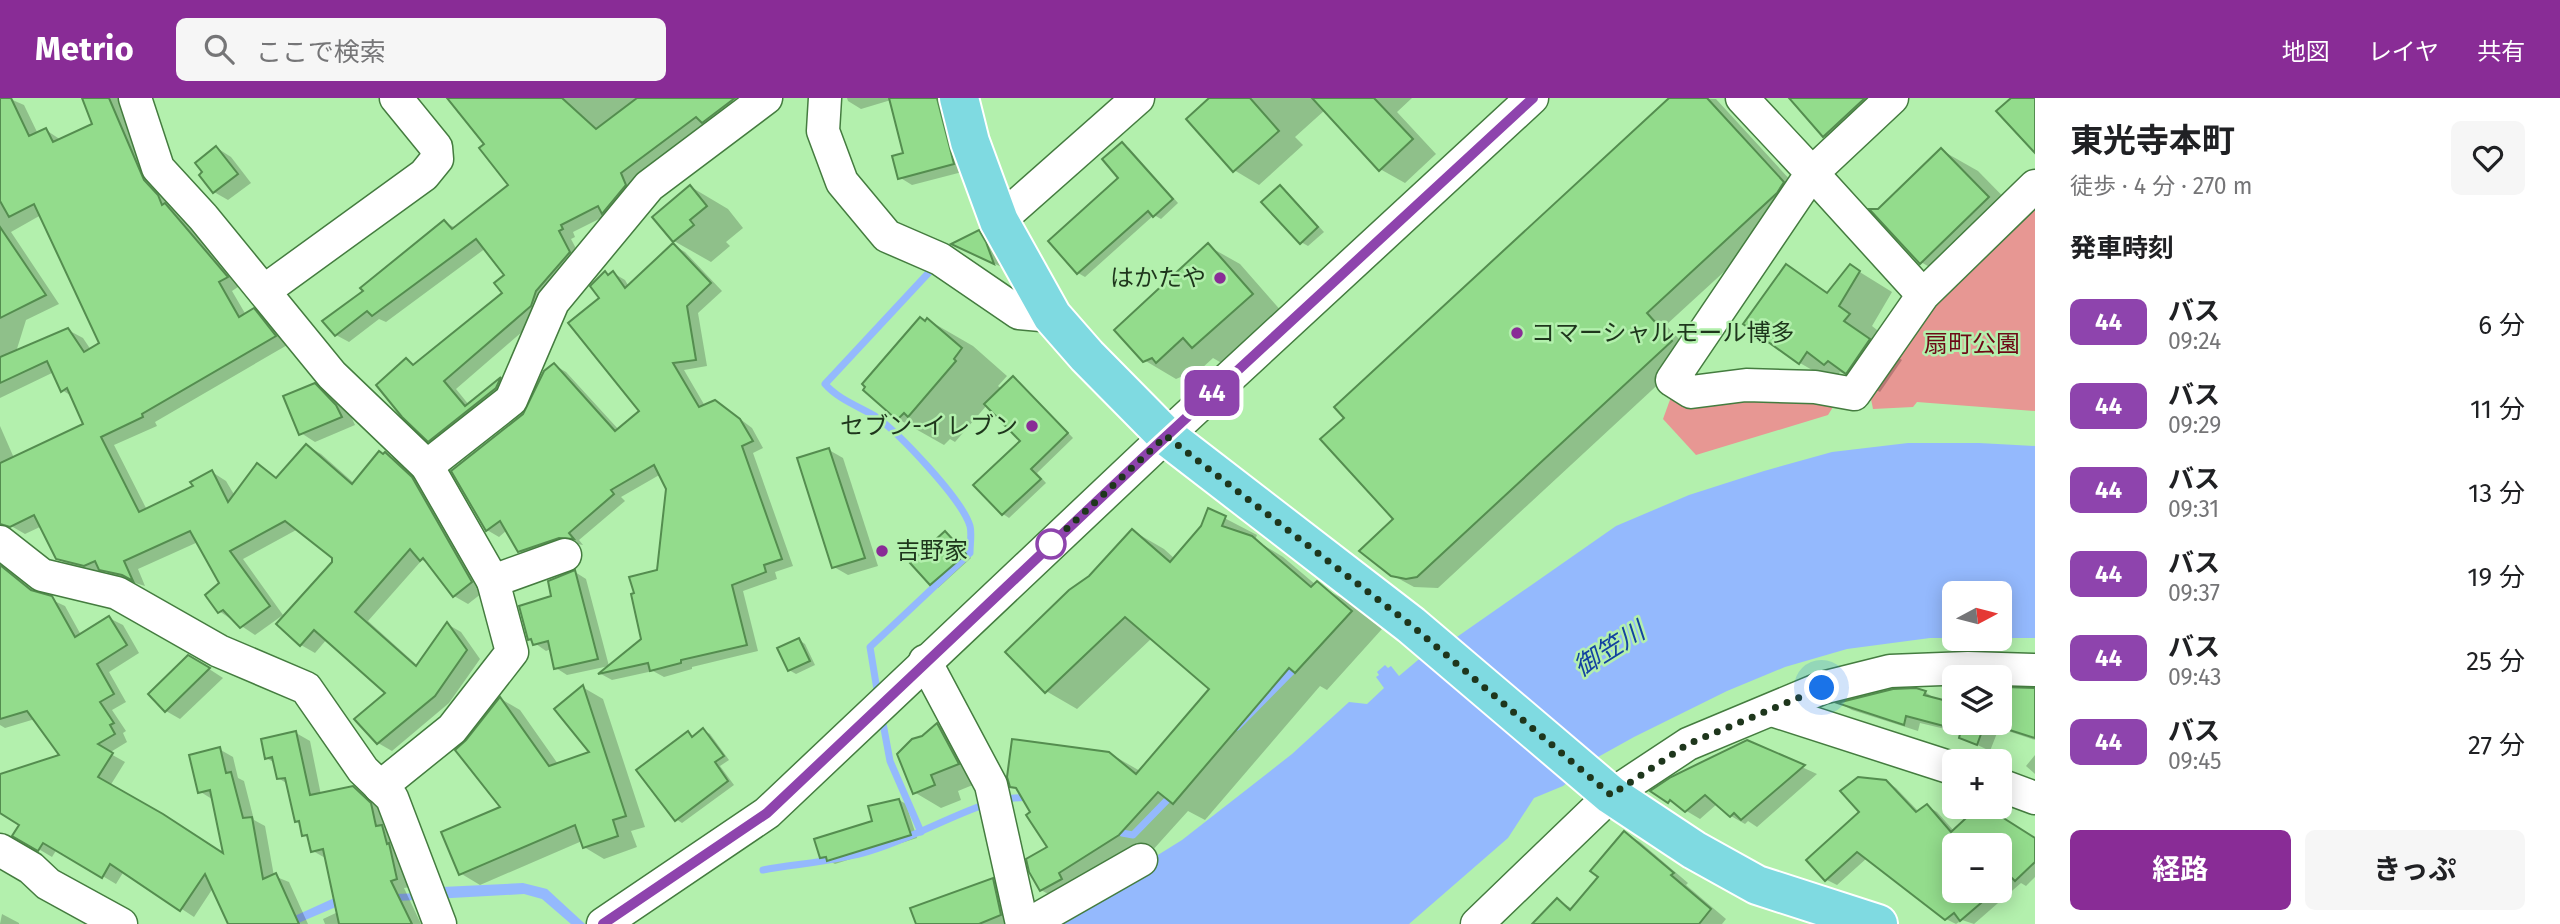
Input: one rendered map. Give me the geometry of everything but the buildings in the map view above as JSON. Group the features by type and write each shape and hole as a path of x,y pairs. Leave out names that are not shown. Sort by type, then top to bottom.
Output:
{"main road":[{"path":"959,98 970,142 999,221 1052,316 1087,356 1166,436 1411,625 1611,795 1693,849 1757,885 1878,924"}],"street":[{"path":"135,98 158,168 203,217 332,375 427,466 493,581 512,652 452,729 380,787"},
{"path":"264,291 424,175 436,159 436,147 397,98"},
{"path":"427,466 512,400 553,302 649,186 766,98"},
{"path":"825,98 823,131 842,181 887,236 940,259 1019,313 1052,316"},
{"path":"999,221 1138,98"},
{"path":"603,924 767,813 1166,436 1532,98"},
{"path":"1742,98 1923,295"},
{"path":"1892,98 1812,173 1672,380 1691,391 1746,385 1815,387 1854,394 1923,295 2035,186"},
{"path":"0,542 42,575 117,593 219,651 306,688 363,770 392,798 440,924"},
{"path":"493,581 565,555"},
{"path":"925,662 992,785 1022,924"},
{"path":"1476,924 1611,795 1688,744 1822,688 1890,671 1968,668 2035,670"},
{"path":"1772,710 1942,765"},
{"path":"2012,789 2035,798"},
{"path":"0,850 30,868 48,884 121,924"},
{"path":"1029,924 1141,860"}],"green space":[{"name":"扇町公園","path":"2035,196 2035,411 1917,402 1913,407 1873,409 1868,384 1930,299"},
{"path":"1671,397 1838,399 1828,415 1696,455 1663,419"}],"water":[{"name":"御笠川","path":"1908,443 2035,446 2035,638 2012,638 2012,581 1942,581 1942,638 1847,649 1785,667 1727,691 1634,737 1598,757 1563,786 1534,798 1508,838 1409,924 1047,924 1182,840 1292,754 1349,702 1367,704 1384,688 1376,677 1379,675 1377,672 1385,665 1388,668 1391,666 1399,676 1418,660 1454,639 1616,526 1689,495 1832,452"},
{"path":"523,883 547,889 585,924 571,924 542,899 524,894 343,904 296,924 277,924 343,896 422,893 442,887"}],"waterway":[{"path":"878,696 870,647 970,553 971,529 955,500 898,436 875,416 842,398 825,384 934,267"},
{"path":"1237,727 1297,666"},
{"path":"882,718 890,761 921,832"},
{"path":"1114,826 1122,833 1133,835 1173,794"},
{"path":"1001,799 1030,797"},
{"path":"763,870 870,851 986,804"}],"bus line":[{"name":"44","path":"603,924 767,813 1146,455 1533,98"}],"place":[{"name":"はかたや","path":"1220,278"},
{"name":"コマーシャルモール博多","path":"1517,333"},
{"name":"セブン-イレブン","path":"1032,426"},
{"name":"吉野家","path":"882,551"}],"route":[{"path":"1051,544 1045,549 1166,436 1411,625 1611,795 1688,744 1822,688"}]}
